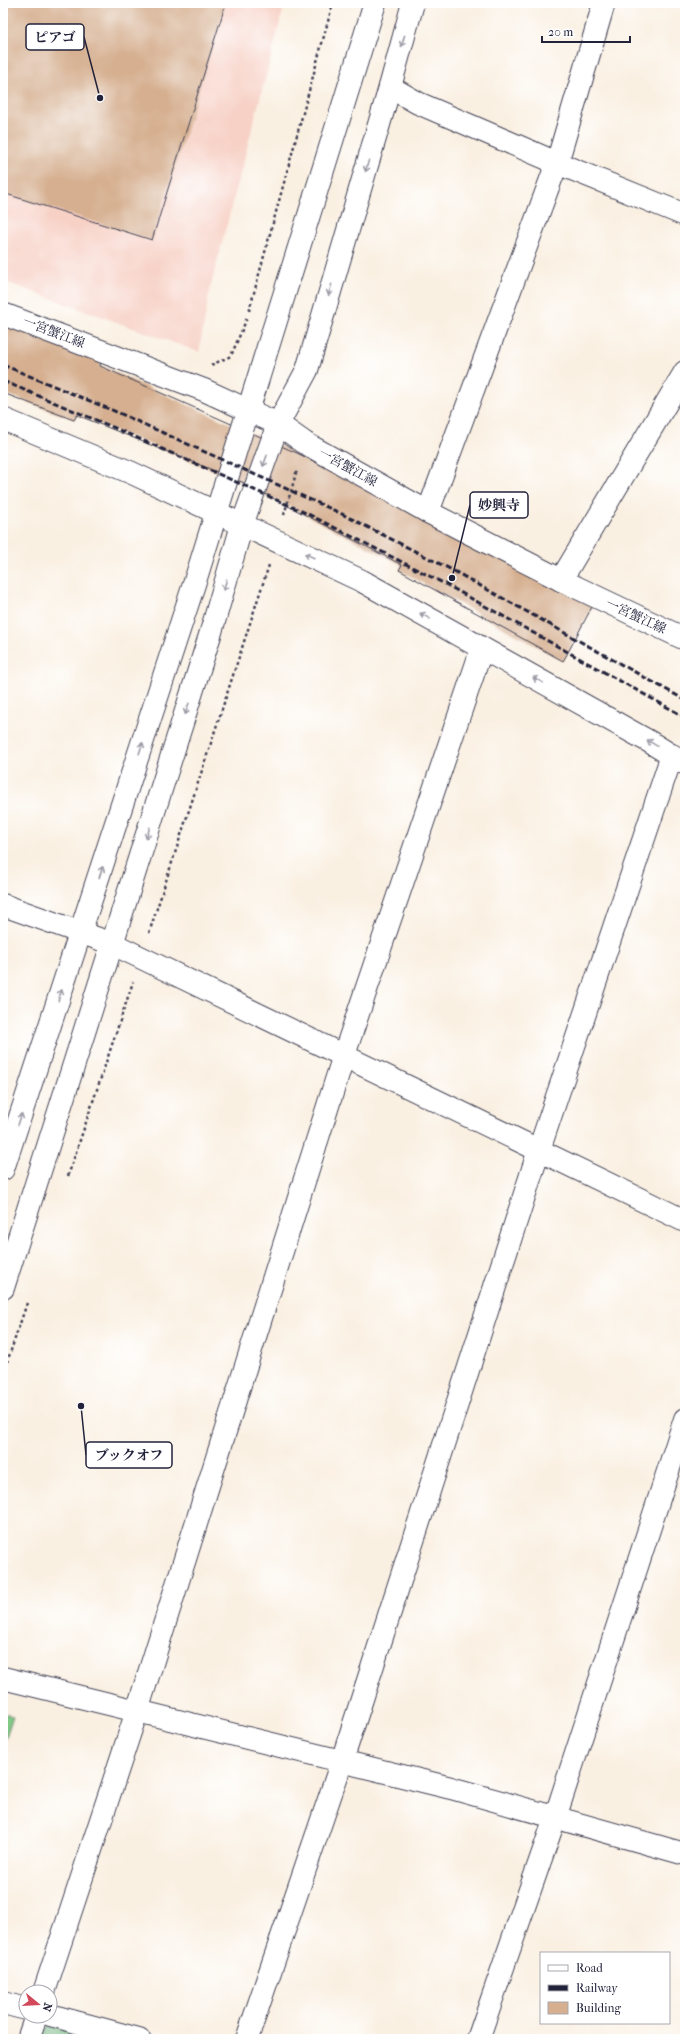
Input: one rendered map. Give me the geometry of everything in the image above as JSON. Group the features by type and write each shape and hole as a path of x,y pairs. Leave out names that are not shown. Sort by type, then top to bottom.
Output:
{"street":[{"path":"3,1169 216,512 375,3"},
{"path":"3,1288 212,632 242,525 278,424 307,370 390,87 413,3"},
{"path":"428,512 557,163 604,3"},
{"path":"390,87 418,103 557,163 685,215"},
{"name":"一宮蟹江線","path":"3,314 204,390 278,424 305,443 428,512 561,580 685,639"},
{"path":"561,580 685,372"},
{"path":"3,418 132,472 362,581 678,760 539,1150 342,1761 247,2039"},
{"path":"47,1984 137,1711 344,1055 482,648"},
{"path":"3,904 113,944 141,957 685,1221"},
{"path":"478,2039 555,1818 685,1419"},
{"path":"3,1678 451,1788 685,1854"},
{"path":"3,2003 18,2006"},
{"path":"58,2017 139,2039"},
{"path":"28,2039 33,2024"}],"path":[{"path":"208,364 211,365 231,356 248,317 333,3"},
{"path":"68,1177 277,541 305,443"},
{"path":"3,1374 28,1298"}],"shaded area":[{"path":"3,3 285,3 210,289 199,352 3,281"}],"green space":[{"path":"3,1714 13,1716 3,1746"},
{"path":"50,2024 141,2036 166,2036 177,2039 38,2039"}],"building":[{"path":"3,3 226,3 152,240 3,193"},
{"path":"3,320 101,360 100,366 297,453 430,518 594,603 563,661 399,570 402,565 242,482 77,415 74,420 3,393"}],"railway":[{"path":"3,365 119,413 340,513 454,571 685,700"},
{"path":"3,381 115,428 306,513 447,585 685,717"}],"place":[{"name":"ピアゴ","path":"100,98"},
{"name":"妙興寺","path":"452,578"},
{"name":"ブックオフ","path":"81,1406"}]}
